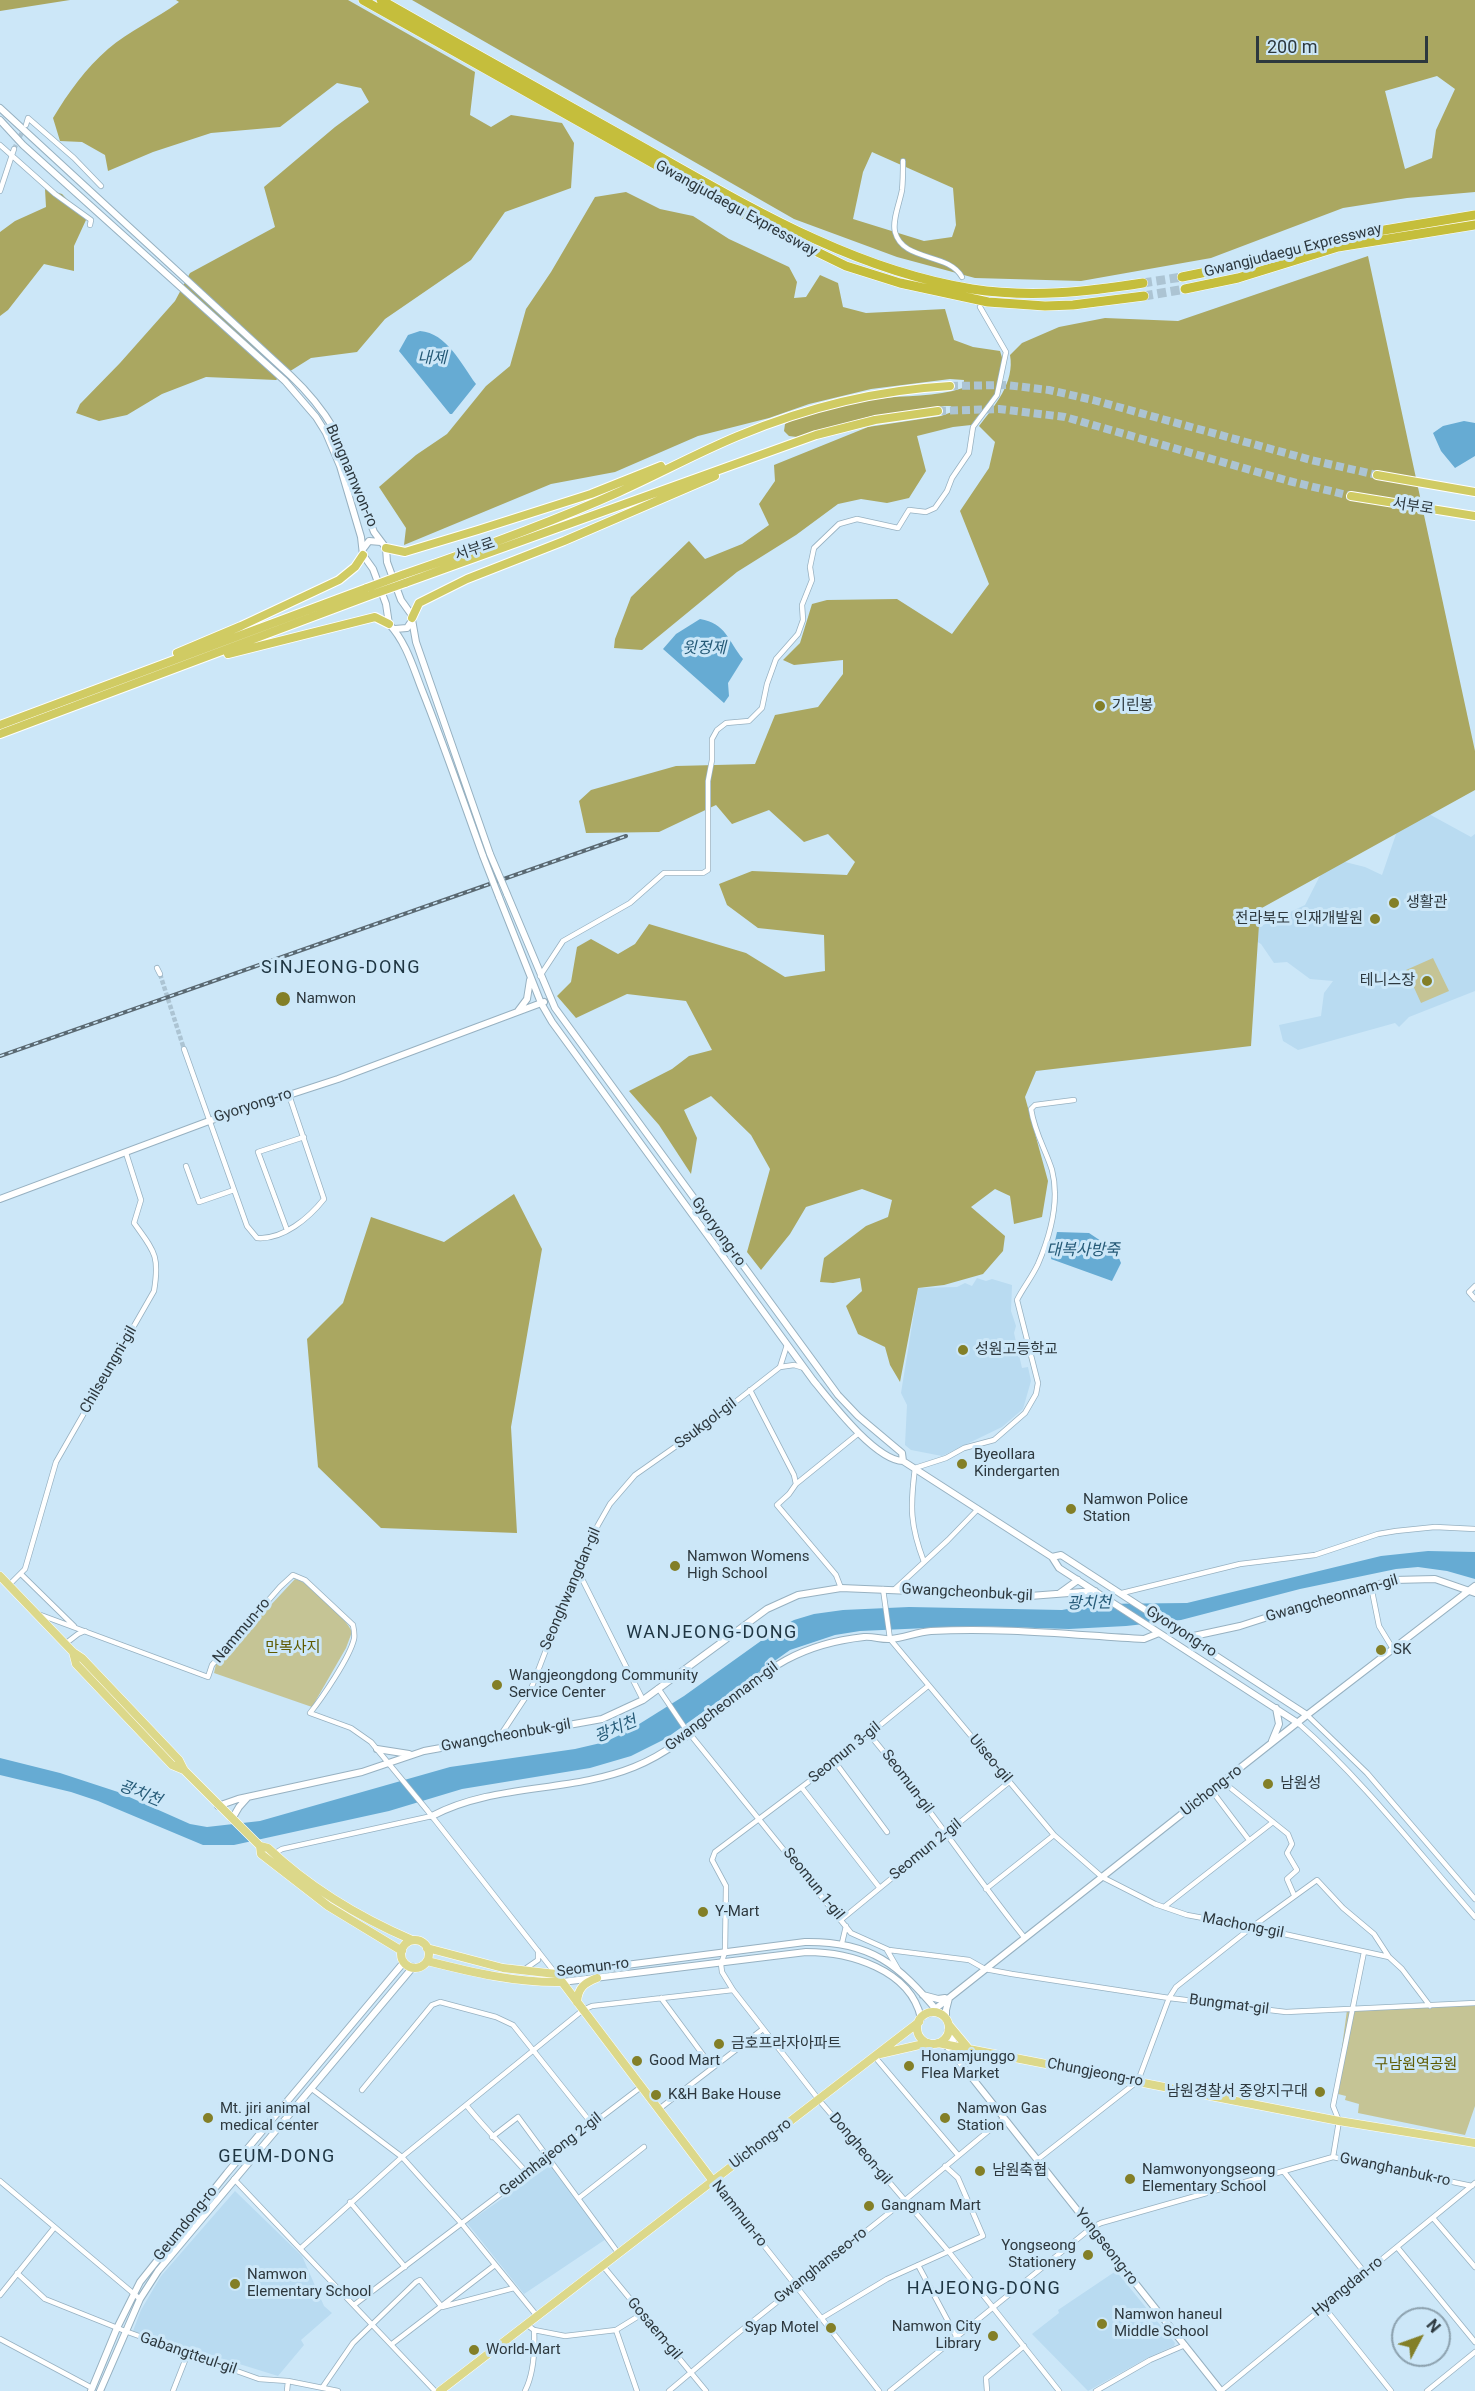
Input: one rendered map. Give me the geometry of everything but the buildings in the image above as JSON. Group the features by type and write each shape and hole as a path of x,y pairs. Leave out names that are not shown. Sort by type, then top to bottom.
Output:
{"highway":[{"name":"Gwangjudaegu Expressway","path":"363,0 770,229 846,266 910,286 988,302 1045,306 1073,305 1144,296"},
{"name":"Gwangjudaegu Expressway","path":"381,0 750,208 847,255 942,283 1003,293 1066,294 1143,283"},
{"name":"Gwangjudaegu Expressway","path":"1182,277 1236,266 1342,237 1475,215"},
{"name":"Gwangjudaegu Expressway","path":"1185,289 1239,278 1338,247 1475,225"},
{"name":"서부로","path":"0,724 126,682 555,520 723,442 787,418 846,400 904,390 950,386"},
{"name":"서부로","path":"403,579 816,435 875,420 938,411"},
{"path":"412,620 419,603 467,579 816,435"},
{"path":"384,545 405,552 478,530 624,482 698,449 723,442"},
{"name":"서부로","path":"1377,475 1475,492"},
{"name":"서부로","path":"1351,496 1475,516"},
{"path":"126,682 157,661 339,580 355,567 363,553"},
{"path":"126,682 159,678 237,651 375,617 392,627"},
{"name":"서부로","path":"0,734 126,682"}],"main road":[{"name":"Nammun-ro","path":"0,1576 73,1652 76,1664 172,1765 184,1770 260,1846"},
{"path":"402,1951 328,1906 261,1854 260,1846 268,1848 333,1898 380,1926 412,1940 421,1941 428,1948 427,1961"},
{"path":"328,1906 333,1898"},
{"path":"412,1940 404,1945 402,1951 404,1962 413,1967"},
{"name":"Seomun-ro","path":"428,1948 468,1960 556,1974"},
{"name":"Seomun-ro","path":"427,1961 500,1977 562,1982"},
{"name":"Geumdong-ro","path":"413,1967 420,1966 427,1961"},
{"name":"Nammun-ro","path":"556,1974 713,2181"},
{"path":"577,2002 582,1986 597,1978"},
{"path":"928,2043 920,2037 918,2027 920,2020 941,2018"},
{"path":"877,2055 928,2043 942,2044 945,2038 941,2018"},
{"path":"941,2018 970,2050"},
{"name":"Uichong-ro","path":"440,2391 920,2020"},
{"name":"Chungjeong-ro","path":"942,2044 1472,2145"}],"street":[{"name":"Bungnamwon-ro","path":"0,108 291,376 315,401 334,429 374,532 384,545 387,562 401,600 409,610 416,642 490,854 550,1000"},
{"path":"26,125 28,118 74,158 101,186"},
{"name":"Bungnamwon-ro","path":"0,120 70,187 285,381 326,433 340,466 361,537 363,553 373,569 392,627 404,643 483,856 541,1003"},
{"path":"0,145 55,195 63,198 91,220 90,225"},
{"path":"0,192 14,149"},
{"path":"65,170 74,158"},
{"path":"903,161 902,188 894,229 899,242 913,252 945,262 958,271 962,278"},
{"path":"63,198 70,187"},
{"path":"540,976 563,941 630,903 656,878 664,873 703,873 708,870 708,781 712,760 712,739 717,730 726,723 749,721 762,708 776,659 798,634 803,620 802,605 812,580 810,567 814,548 839,524 857,519 898,528 909,510 926,512 935,508 969,453 973,427 997,395 1006,352 980,307"},
{"path":"363,553 369,541 384,545"},
{"path":"392,627 406,628 412,620"},
{"path":"157,968 160,974"},
{"path":"518,1012 527,999 530,977"},
{"name":"Gyoryong-ro","path":"0,1199 209,1121 338,1079 550,1000 837,1395 902,1453 903,1461"},
{"name":"Gyoryong-ro","path":"541,1003 605,1096 804,1368 859,1433 893,1460 903,1461 915,1468 1052,1557 1059,1568 1095,1592 1298,1723"},
{"path":"184,1049 252,1235 261,1238 297,1226 324,1199 289,1095"},
{"path":"924,1562 912,1525 911,1504 915,1468 946,1458 964,1448 994,1440 1025,1413 1036,1394 1038,1383 1035,1364 1017,1300 1037,1265 1055,1211 1055,1197 1052,1171 1035,1130 1031,1109 1035,1105 1074,1100"},
{"path":"287,1230 258,1152 304,1137"},
{"name":"Chilseungni-gil","path":"9,1585 26,1569 56,1462 154,1291 156,1258 134,1222 141,1200 126,1153"},
{"path":"186,1166 199,1202 234,1190"},
{"path":"1475,1287 1469,1292 1475,1299"},
{"path":"750,1390 780,1366 787,1345"},
{"path":"780,1366 794,1365 804,1368"},
{"name":"Ssukgol-gil","path":"635,1475 702,1428 750,1390 796,1484"},
{"path":"841,1588 836,1575 777,1505 796,1484 859,1433"},
{"name":"Seonghwangdan-gil","path":"498,1739 531,1689 578,1569 602,1516 635,1475"},
{"path":"895,1589 978,1509"},
{"path":"1122,1593 1240,1564 1315,1555 1396,1531 1435,1527 1475,1530"},
{"name":"Gyoryong-ro","path":"1052,1557 1062,1555 1307,1715"},
{"path":"578,1569 643,1700"},
{"path":"21,1574 76,1628"},
{"name":"Nammun-ro","path":"36,1613 208,1677 212,1665 279,1587 293,1575 298,1576 353,1625 354,1632 354,1639 348,1652 324,1694 310,1713 351,1728 377,1749"},
{"name":"Gwangcheonnam-gil","path":"1188,1637 1240,1626 1394,1580 1435,1579 1473,1589"},
{"path":"1057,1595 1078,1580"},
{"path":"1371,1586 1379,1626 1393,1649"},
{"name":"Gwangcheonbuk-gil","path":"218,1806 362,1772 413,1754 602,1719 643,1700 767,1609 798,1595 841,1588 1024,1596 1095,1592"},
{"path":"882,1589 889,1636"},
{"name":"Uichong-ro","path":"941,2018 951,1995 1307,1715 1473,1589"},
{"name":"Gwangcheonnam-gil","path":"432,1816 466,1801 627,1770 645,1762 771,1669 796,1654 817,1646 866,1637 928,1631 974,1630 1144,1639 1159,1633"},
{"path":"65,1644 85,1631"},
{"name":"Uiseo-gil","path":"889,1636 928,1686 1054,1834 1102,1877"},
{"name":"Seomun 3-gil","path":"760,1819 835,1762 928,1686"},
{"name":"Seomun 1-gil","path":"658,1688 688,1730 851,1933 862,1940 887,1949 969,1960 985,1969"},
{"path":"1268,1746 1278,1729 1275,1708"},
{"path":"1307,1715 1367,1773 1475,1899"},
{"path":"1298,1723 1335,1757 1475,1917"},
{"name":"Seomun-gil","path":"869,1734 897,1767 1024,1937"},
{"path":"377,1749 413,1754"},
{"path":"377,1749 389,1763"},
{"path":"835,1762 887,1832"},
{"name":"Nammun-ro","path":"389,1763 556,1974"},
{"name":"Seomun 2-gil","path":"842,1919 1009,1782"},
{"path":"1223,1782 1288,1834 1292,1844 1287,1853 1297,1867 1297,1870 1287,1879 1294,1895"},
{"path":"802,1788 879,1887"},
{"path":"1212,1791 1249,1840"},
{"path":"233,1820 238,1807 248,1798"},
{"path":"274,1854 282,1849 432,1816"},
{"path":"760,1819 712,1856 726,1886 725,1952 722,1964 724,1978 819,2100"},
{"path":"1164,1907 1273,1822"},
{"path":"986,1889 1054,1834"},
{"name":"Machong-gil","path":"1102,1877 1164,1907 1187,1915 1389,1957"},
{"path":"1037,2160 1138,2081 1169,1998 1176,1987 1294,1895 1317,1880 1350,1915 1374,1934 1389,1957 1402,1969 1430,2006"},
{"path":"842,1943 846,1926"},
{"name":"Seomun-ro","path":"556,1974 805,1942 842,1943 881,1957 898,1969 941,2018"},
{"path":"887,1949 898,1969"},
{"path":"521,1970 534,1965 538,1960 538,1951"},
{"name":"Seomun-ro","path":"562,1982 806,1952 842,1954 876,1966 897,1983 915,2001 920,2020"},
{"path":"1332,2157 1339,2121 1332,2106 1364,1952"},
{"name":"Geumdong-ro","path":"0,2339 92,2389 133,2295 167,2248 404,1962"},
{"name":"Geumdong-ro","path":"100,2391 140,2299 158,2271 413,1967"},
{"name":"Bungmat-gil","path":"985,1969 1169,1998 1286,2012 1475,2003"},
{"path":"897,1983 904,1975"},
{"path":"301,2248 402,2157 583,2010 592,2006 733,1990"},
{"path":"923,1995 938,1999 951,1995"},
{"path":"941,2018 951,1995"},
{"path":"661,1998 712,2067"},
{"path":"363,2090 432,2005 440,2002 496,2017 513,2025 592,2124"},
{"name":"Yongseong-ro","path":"941,2018 965,2067"},
{"path":"658,2109 763,2029"},
{"name":"Yongseong-ro","path":"942,2044 965,2067 1221,2391"},
{"path":"877,2055 958,2155"},
{"name":"Geumhajeong 2-gil","path":"354,2305 641,2087"},
{"path":"312,2089 402,2157 462,2224 537,2316"},
{"name":"Dongheon-gil","path":"819,2100 949,2252 1059,2391"},
{"path":"467,2106 492,2137 499,2141 527,2173"},
{"path":"492,2137 518,2116 618,2254"},
{"name":"Gwanghanseo-ro","path":"669,2391 1004,2118"},
{"path":"579,2198 644,2147"},
{"name":"Gwanghanbuk-ro","path":"890,2391 1091,2228 1332,2157 1473,2184"},
{"path":"822,2318 887,2279 983,2236 958,2178 945,2166"},
{"path":"1284,2172 1365,2273"},
{"path":"234,2179 435,2391"},
{"path":"0,2181 140,2299"},
{"name":"Nammun-ro","path":"713,2181 879,2391"},
{"name":"Hyangdan-ro","path":"1221,2391 1473,2184"},
{"path":"350,2202 405,2267"},
{"path":"1433,2218 1475,2267"},
{"path":"0,2295 54,2228"},
{"path":"1397,2247 1475,2342"},
{"path":"392,2344 495,2265"},
{"path":"918,2265 957,2338"},
{"name":"Gosaem-gil","path":"603,2266 706,2391"},
{"path":"16,2273 45,2299 125,2331"},
{"path":"322,2388 353,2343 420,2280 442,2307"},
{"path":"442,2307 514,2288"},
{"path":"1324,2307 1391,2391"},
{"path":"526,2324 534,2330 565,2336 616,2330 642,2314"},
{"path":"525,2391 535,2350 534,2330"},
{"path":"616,2330 637,2391"},
{"name":"Gabangtteul-gil","path":"125,2331 259,2379 288,2381 338,2391"},
{"path":"1096,2391 1150,2360 1185,2345"},
{"path":"987,2391 986,2378 1024,2346"},
{"path":"1427,2391 1475,2352"},
{"path":"172,2391 188,2353"},
{"path":"287,2391 288,2381"}],"shaded area":[{"path":"0,0 70,0 0,11"},
{"path":"176,0 348,0 475,72 470,115 491,127 511,115 562,123 574,143 571,188 505,212 471,260 385,319 357,352 311,358 276,380 206,377 162,394 127,415 99,421 76,413 80,404 175,301 190,273 275,227 264,187 335,127 369,102 361,88 337,83 280,127 211,133 153,152 108,171 105,155 82,142 60,141 53,118 78,81 100,56 125,36 179,2"},
{"path":"412,0 1475,0 1475,192 1407,198 1343,208 1211,258 1081,281 975,278 897,257 794,219","holes":["1437,76 1455,89 1436,130 1432,158 1405,169 1385,91","872,152 953,188 956,225 952,237 924,241 853,219 863,172"]},
{"path":"45,189 62,194 86,220 74,246 74,271 44,264 8,310 0,316 0,232 15,221 46,207"},
{"path":"626,192 660,209 693,216 729,239 789,267 797,282 794,298 806,297 820,275 838,283 843,307 866,313 945,309 954,340 973,347 1000,351 1005,367 998,390 971,425 917,436 926,471 909,498 887,503 861,499 838,504 796,535 737,572 642,650 614,648 615,639 631,597 689,541 705,559 742,544 769,525 759,504 775,481 774,465 868,427 941,416 952,412 951,406 945,406 872,416 797,437 789,436 784,431 785,424 811,414 854,403 953,391 963,388 964,380 950,379 871,389 698,436 615,472 551,484 404,545 406,528 379,487 416,455 447,434 486,386 510,366 526,309 551,272 595,197"},
{"path":"1368,256 1475,751 1475,790 1260,909 1251,1046 1036,1071 1025,1097 1048,1181 1042,1217 1014,1224 1010,1196 995,1189 971,1207 1005,1236 1003,1251 983,1274 944,1285 918,1288 900,1382 890,1365 885,1347 858,1334 846,1306 862,1291 860,1278 833,1283 820,1282 824,1258 866,1226 888,1217 892,1200 862,1189 806,1207 790,1234 761,1270 747,1252 770,1169 751,1135 711,1096 684,1110 697,1138 691,1174 659,1125 629,1091 672,1069 689,1056 712,1050 686,1001 627,994 576,1018 557,996 571,982 577,947 591,939 618,954 635,944 649,924 746,953 785,977 825,971 824,935 758,928 727,905 719,884 752,871 847,875 855,862 828,834 804,842 769,810 732,824 716,805 659,832 586,833 579,801 591,790 676,766 755,764 775,715 818,707 843,674 843,660 794,665 783,660 800,643 812,604 827,600 897,599 952,634 989,584 960,511 989,468 995,442 979,426 1007,384 1010,375 1010,355 1022,343 1059,327 1105,318 1178,321"},
{"name":"전라북도 인재개발원","path":"1407,802 1471,837 1475,834 1475,991 1409,1017 1399,1027 1395,1023 1298,1050 1283,1041 1279,1025 1321,1016 1324,993 1333,981 1310,979 1287,962 1274,963 1261,944 1244,934 1305,905 1329,858 1365,867 1382,875"},
{"path":"514,1194 542,1249 511,1427 517,1533 381,1528 318,1467 307,1339 343,1303 371,1217 444,1242"},
{"name":"성원고등학교","path":"977,1278 986,1281 992,1279 1012,1285 1011,1311 1016,1326 1014,1333 1022,1368 1028,1367 1031,1381 1023,1409 1002,1427 942,1456 911,1450 905,1445 907,1405 901,1393 918,1288 957,1287 965,1283 972,1286"},
{"path":"551,2165 609,2237 524,2294 467,2223"},
{"name":"Namwon Elementary School","path":"235,2191 302,2256 324,2306 332,2313 301,2340 304,2345 278,2376 133,2331 141,2310 161,2276"},
{"name":"Namwon haneul Middle School","path":"1116,2271 1175,2343 1174,2346 1149,2357 1088,2391 1032,2334 1059,2313 1058,2310"}],"green space":[{"name":"테니스장","path":"1433,958 1449,991 1421,1003 1406,970"},
{"name":"만복사지","path":"295,1579 301,1581 326,1601 352,1632 346,1648 312,1707 214,1673 216,1664"},
{"name":"구남원역공원","path":"1475,2006 1475,2106 1465,2135 1358,2113 1359,2104 1345,2100 1346,2096 1338,2094 1340,2085 1337,2084 1347,2010"}],"water":[{"name":"내제","path":"420,331 430,333 446,343 476,384 452,414 399,351 408,335"},
{"path":"1464,421 1475,423 1475,456 1455,468 1441,451 1433,433 1443,426"},
{"name":"윗정제","path":"700,619 716,624 726,634 743,659 728,683 729,696 724,703 663,649 676,634"},
{"name":"대복사방죽","path":"1057,1232 1089,1233 1116,1251 1121,1263 1112,1281 1051,1259"},
{"path":"1428,1551 1475,1552 1475,1579 1447,1571 1418,1567 1396,1569 1300,1589 1181,1620 1069,1629 972,1626 860,1631 835,1635 790,1650 665,1739 631,1756 590,1768 462,1789 389,1811 234,1845 203,1845 98,1801 0,1775 0,1758 60,1773 118,1792 190,1824 207,1827 260,1821 450,1767 575,1749 605,1742 628,1731 684,1696 779,1628 794,1620 814,1614 843,1610 909,1607 1062,1610 1095,1604 1187,1603 1381,1556"}],"tunnel":[{"path":"14,149 24,128"},
{"path":"1143,283 1182,277"},
{"path":"1144,296 1185,289"},
{"path":"950,386 1006,385 1049,390 1311,460 1377,475"},
{"path":"938,411 999,409 1065,417 1289,481 1351,496"},
{"path":"160,974 184,1049"}],"railway":[{"path":"0,1056 626,836"}],"place":[{"name":"기린봉","path":"1100,706"},
{"name":"생활관","path":"1394,903"},
{"name":"전라북도 인재개발원","path":"1375,919"},
{"name":"테니스장","path":"1427,981"},
{"name":"Namwon","path":"283,999"},
{"name":"성원고등학교","path":"963,1350"},
{"name":"Byeollara Kindergarten","path":"962,1464"},
{"name":"Namwon Police Station","path":"1071,1509"},
{"name":"Namwon Womens High School","path":"675,1566"},
{"name":"SK","path":"1381,1650"},
{"name":"Wangjeongdong Community Service Center","path":"497,1685"},
{"name":"남원성","path":"1268,1784"},
{"name":"Y-Mart","path":"703,1912"},
{"name":"금호프라자아파트","path":"719,2044"},
{"name":"Good Mart","path":"637,2061"},
{"name":"Honamjunggo Flea Market","path":"909,2066"},
{"name":"남원경찰서 중앙지구대","path":"1320,2092"},
{"name":"K&H Bake House","path":"656,2095"},
{"name":"Mt. jiri animal medical center","path":"208,2118"},
{"name":"Namwon Gas Station","path":"945,2118"},
{"name":"남원축협","path":"980,2171"},
{"name":"Namwonyongseong Elementary School","path":"1130,2179"},
{"name":"Gangnam Mart","path":"869,2206"},
{"name":"Yongseong Stationery","path":"1088,2255"},
{"name":"Namwon Elementary School","path":"235,2284"},
{"name":"Namwon haneul Middle School","path":"1102,2324"},
{"name":"Syap Motel","path":"831,2328"},
{"name":"Namwon City Library","path":"993,2336"},
{"name":"World-Mart","path":"474,2350"}],"district":[{"name":"SINJEONG-DONG","path":"341,968"},
{"name":"WANJEONG-DONG","path":"712,1633"},
{"name":"GEUM-DONG","path":"277,2157"},
{"name":"HAJEONG-DONG","path":"984,2289"}],"water label":[{"name":"광치천","path":"1089,1604"},
{"name":"광치천","path":"616,1730"},
{"name":"광치천","path":"140,1794"}]}
